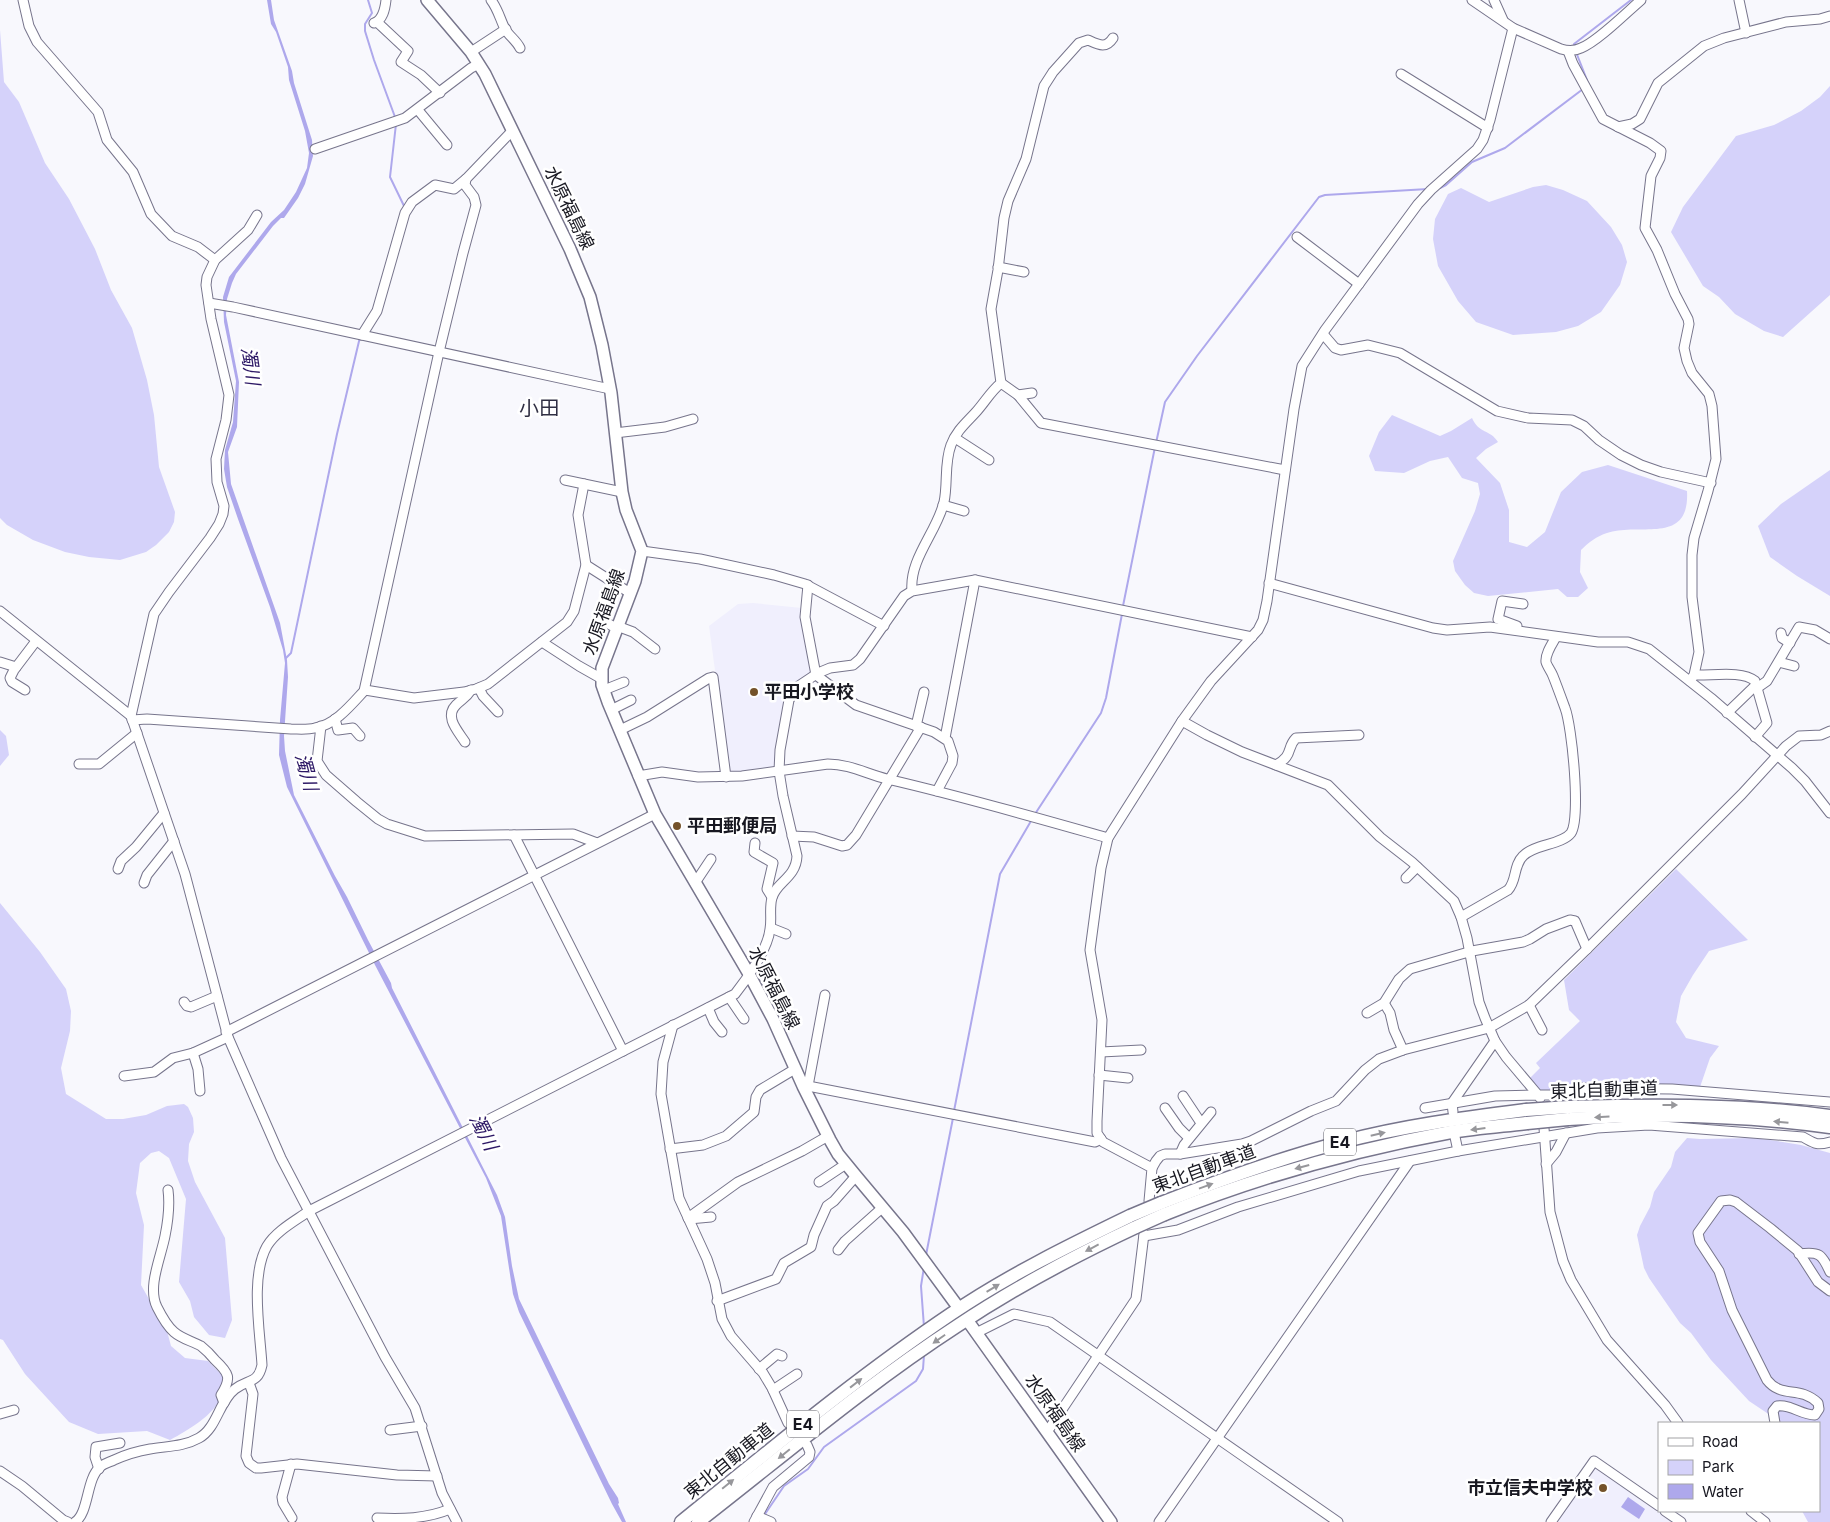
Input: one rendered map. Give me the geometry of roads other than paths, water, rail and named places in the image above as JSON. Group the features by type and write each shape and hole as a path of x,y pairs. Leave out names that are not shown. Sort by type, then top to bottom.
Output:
{"highway":[{"name":"東北自動車道","path":"690,1520 920,1351 957,1326 1034,1278 1098,1244 1138,1228 1158,1206 1240,1173 1342,1142 1452,1120 1681,1105 1830,1116"},
{"name":"東北自動車道","path":"1568,1113 1606,1116 1734,1118 1830,1127"},
{"name":"東北自動車道","path":"690,1520 886,1359 955,1310 1030,1266 1138,1228"}],"main road":[{"name":"水原福島線","path":"427,0 479,64 570,248 590,297 602,345 610,389 622,492 626,510 642,552 630,593 605,658 603,684 611,710 655,814 749,974 773,1020 795,1069 806,1086 828,1136 846,1164 925,1261 955,1310"},
{"name":"水原福島線","path":"973,1329 1112,1522"}],"street":[{"path":"23,0 29,26 37,42 98,112 108,140 133,172 151,214 172,236 198,247 215,260"},
{"path":"386,0 384,10 375,23 408,51 401,62 421,75 440,92"},
{"path":"491,0 510,37 516,41 520,48"},
{"path":"1472,0 1513,28 1568,51 1581,48 1595,40 1640,0"},
{"path":"1494,0 1504,21"},
{"path":"1739,0 1746,33"},
{"path":"1618,127 1632,124 1640,119 1658,83 1699,49 1724,38 1786,22 1820,19 1830,16"},
{"path":"1152,1168 1108,1145 1101,1139 1098,1132 1102,1012 1090,950 1101,868 1108,838 1182,721 1211,680 1252,637 1263,620 1300,375 1307,358 1322,334 1418,204 1477,149 1488,128 1513,28"},
{"path":"471,52 506,29"},
{"path":"1113,38 1106,45 1096,44 1088,40 1079,43 1053,72 1044,86 1026,159 1008,202 1004,218 991,309 1001,383 1018,395 1041,423 1050,426 1285,470"},
{"path":"1568,51 1603,119 1650,142 1661,151 1660,158 1651,176 1646,228 1688,319 1689,324 1684,348 1686,361 1692,373 1709,394 1712,406 1716,459 1694,538 1692,555 1692,597 1699,652 1692,678"},
{"path":"315,148 405,118 479,64"},
{"path":"1401,74 1488,128"},
{"path":"418,110 446,145"},
{"path":"362,335 377,311 405,213 409,206 435,185 454,189 512,131"},
{"path":"0,611 132,718 291,729 314,729 335,719 365,690 439,352 476,205 474,197 465,185 466,179"},
{"path":"257,215 248,230 215,260 207,277 206,285 229,395 226,420 216,459 217,482 224,506 223,514 210,538 154,614 132,718 185,874 227,1035 264,1122 385,1357 408,1394 422,1426 442,1494 457,1522"},
{"path":"1297,237 1359,284"},
{"path":"998,267 1024,272"},
{"path":"209,303 610,389"},
{"path":"1322,334 1335,348 1340,350 1368,345 1400,353 1497,411 1528,418 1572,420 1584,426 1599,440 1622,455 1641,465 1710,484"},
{"path":"912,591 913,573 943,505 951,446 992,390 1001,383"},
{"path":"1018,395 1032,394"},
{"path":"615,434 665,427 693,419"},
{"path":"955,438 989,460"},
{"path":"565,480 622,492"},
{"path":"365,690 414,698 475,689 488,684 572,616 586,565 578,514 584,484"},
{"path":"943,505 964,511"},
{"path":"642,552 700,559 774,575 808,585 884,626"},
{"path":"586,565 630,593"},
{"path":"772,897 788,878 797,862 779,771 780,750 789,700 797,688 816,674 830,668 853,665 860,659 904,596 912,591 975,580 1252,637"},
{"path":"945,738 975,580"},
{"path":"1269,583 1433,628 1452,630 1490,627 1598,642 1628,642 1642,646 1692,678 1727,713 1805,781 1830,813"},
{"path":"808,585 805,617 816,674 856,705 934,732 945,738 953,756 952,762 937,791"},
{"path":"1522,631 1520,627 1498,619 1502,601 1523,604"},
{"path":"600,619 633,632 655,650"},
{"path":"1727,713 1756,686 1767,681 1799,627 1815,630 1830,639"},
{"path":"1781,633 1782,638 1790,643"},
{"path":"1461,917 1508,890 1513,885 1515,872 1523,855 1567,836 1573,828 1575,791 1572,739 1565,708 1546,658 1556,637"},
{"path":"25,690 11,681 11,676 36,641"},
{"path":"542,642 603,684 624,682"},
{"path":"0,662 16,667"},
{"path":"1779,662 1794,666"},
{"path":"1692,678 1746,676 1754,681 1767,723 1755,737"},
{"path":"620,730 713,677 726,777"},
{"path":"475,689 498,712"},
{"path":"465,742 454,726 451,714 455,706 475,689"},
{"path":"792,836 814,837 838,846 847,845 856,835 918,727 924,692"},
{"path":"611,710 632,700"},
{"path":"335,719 338,730 353,728 360,736"},
{"path":"1182,721 1242,752 1328,785 1380,838 1417,867 1454,901 1461,917 1470,952 1479,1002 1489,1028 1495,1041 1515,1069 1540,1098"},
{"path":"321,726 318,761 326,774 378,819 387,824 425,836 576,834 597,843"},
{"path":"1158,1206 1152,1168 1160,1156 1251,1141 1336,1101 1378,1060 1403,1050 1489,1028 1529,1005 1588,949 1786,746 1795,738 1821,735 1830,731"},
{"path":"79,764 99,764 136,734"},
{"path":"1276,765 1288,756 1293,741 1296,738 1359,735"},
{"path":"638,776 662,772 698,777 726,777 840,764 867,774 937,791 1108,838"},
{"path":"118,869 121,861 136,847 164,813"},
{"path":"124,1076 154,1072 173,1058 193,1053 366,961 655,814"},
{"path":"514,834 623,1051"},
{"path":"144,883 147,875 174,841"},
{"path":"75,1522 81,1517 95,1474 99,1469 124,1456 150,1449 188,1443 201,1437 209,1429 235,1389 249,1383 259,1375 262,1365 258,1280 264,1254 273,1238 309,1211 735,994 767,944 770,928 772,897 767,889 774,863 754,852 755,843"},
{"path":"694,882 712,859"},
{"path":"1406,878 1417,867"},
{"path":"1367,1013 1384,1003 1399,979 1410,969 1470,952 1530,940 1546,929 1573,920 1588,949"},
{"path":"770,928 786,934"},
{"path":"825,995 806,1086 1094,1142 1101,1139"},
{"path":"184,1002 187,1006 191,1007 217,996"},
{"path":"729,997 744,1019"},
{"path":"1384,1003 1390,1013 1394,1030 1403,1050"},
{"path":"1529,1005 1542,1030"},
{"path":"708,1008 714,1022 722,1032"},
{"path":"673,1026 663,1062 661,1094 679,1198 707,1259 715,1283 722,1319 731,1336 760,1369 773,1390 788,1423"},
{"path":"1452,1108 1495,1041"},
{"path":"1101,1052 1140,1050"},
{"path":"193,1053 198,1069 200,1091"},
{"path":"670,1150 703,1145 726,1136 754,1112 756,1097 760,1090 795,1069"},
{"path":"1100,1075 1128,1078"},
{"path":"1425,1108 1452,1108 1495,1096 1540,1098 1560,1095 1577,1088 1672,1090 1830,1102"},
{"path":"1183,1096 1201,1123"},
{"path":"1165,1108 1179,1128 1189,1138"},
{"path":"1180,1154 1189,1138 1211,1112"},
{"path":"1047,1432 1099,1357 1136,1299 1138,1228 1178,1230 1323,1180 1384,1165 1544,1132 1566,1133 1597,1128 1649,1125 1803,1137 1811,1143 1817,1144 1830,1142"},
{"path":"1544,1132 1550,1212 1563,1261 1571,1280 1607,1340 1665,1404 1677,1422"},
{"path":"1546,1164 1556,1152 1566,1133"},
{"path":"688,1219 738,1182 802,1151 828,1136"},
{"path":"1455,1137 1458,1151"},
{"path":"1159,1522 1410,1161"},
{"path":"819,1182 846,1164"},
{"path":"718,1300 776,1279 784,1263 811,1247 814,1234 827,1206 834,1201 856,1176"},
{"path":"168,1190 169,1212 166,1234 154,1284 154,1300 172,1331 201,1346 226,1371 228,1382 221,1395 224,1404"},
{"path":"1775,1422 1773,1411 1777,1406 1787,1406 1810,1415 1815,1415 1819,1410 1818,1404 1810,1397 1799,1392 1776,1389 1767,1380 1732,1310 1719,1271 1700,1242 1698,1233 1721,1202 1730,1200 1736,1202 1770,1228 1799,1254 1818,1282 1830,1291"},
{"path":"838,1250 845,1240 882,1208"},
{"path":"688,1219 711,1218"},
{"path":"1799,1254 1812,1252 1820,1256 1830,1272"},
{"path":"973,1329 1014,1314 1050,1322 1338,1522"},
{"path":"760,1369 777,1354 782,1356"},
{"path":"773,1390 797,1374"},
{"path":"249,1383 253,1394 246,1448 246,1456 249,1463 261,1468 291,1464 404,1475 437,1476"},
{"path":"0,1414 14,1410"},
{"path":"390,1430 422,1426"},
{"path":"99,1469 95,1457 96,1447 120,1443"},
{"path":"771,1522 756,1519 773,1487 809,1457 810,1452 807,1446"},
{"path":"1551,1522 1594,1460 1658,1505"},
{"path":"291,1464 282,1497 283,1503 292,1518"},
{"path":"0,1470 62,1520 68,1522"},
{"path":"376,1518 414,1518 434,1515 450,1509"},
{"path":"1666,1512 1681,1522"},
{"path":"1747,1522 1754,1512 1765,1522"}],"water":[{"name":"濁川","path":"267,0 271,0 274,20 292,71 312,140 313,156 305,184 298,198 284,218 281,218 273,226 236,274 227,299 226,315 239,382 237,427 228,452 231,484 280,623 287,660 288,677 284,736 285,751 294,795 497,1195 505,1217 519,1299 609,1484 618,1498 618,1504 626,1522 622,1522 612,1504 519,1312 513,1294 501,1216 486,1178 375,965 287,787 279,755 285,663 283,650 270,607 227,487 224,469 225,450 233,422 236,381 224,322 223,297 229,277 271,222 284,210 296,192 307,168 309,153 305,131 289,80 288,67 276,32 271,24"},
{"path":"1628,1497 1645,1509 1639,1519 1621,1507"}],"waterway":[{"path":"368,0 372,13 365,24 365,31 395,117"},
{"path":"1575,48 1574,44 1631,0"},
{"path":"1576,52 1587,80"},
{"path":"1440,188 1472,162 1505,148 1583,89"},
{"path":"396,124 390,177 405,208"},
{"path":"1156,443 1165,402 1197,356 1319,197 1325,195 1428,189"},
{"path":"286,658 291,653 337,434 360,337"},
{"path":"1123,606 1155,447"},
{"path":"1035,814 1101,713 1106,698 1122,614"},
{"path":"954,1111 1000,874 1031,821"},
{"path":"926,1255 953,1118"},
{"path":"924,1267 921,1286 924,1327"},
{"path":"763,1517 784,1486 808,1469 824,1447 916,1381 923,1369 924,1355"}],"place":[{"name":"平田小学校","path":"754,692"},
{"name":"平田郵便局","path":"677,826"},
{"name":"市立信夫中学校","path":"1603,1488"}],"district":[{"name":"小田","path":"539,408"}]}
